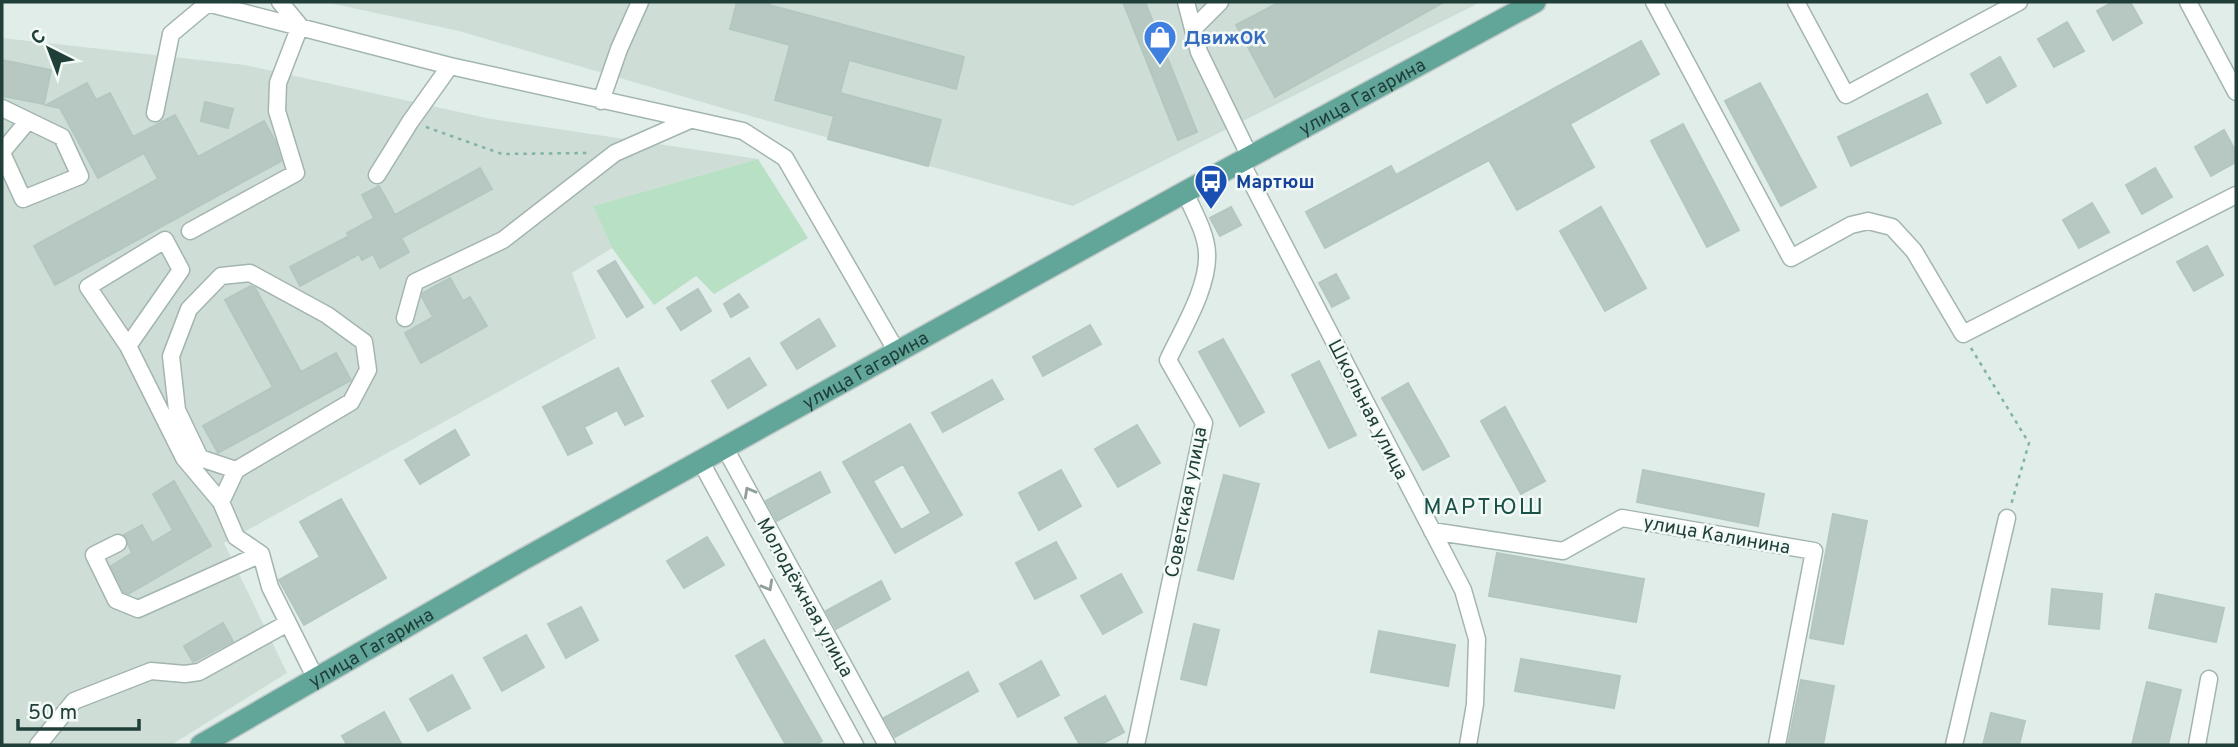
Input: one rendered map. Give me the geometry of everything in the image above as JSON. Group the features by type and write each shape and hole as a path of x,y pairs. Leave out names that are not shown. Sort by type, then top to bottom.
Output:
{"main road":[{"name":"улица Гагарина","path":"205,744 522,560 1185,192 1535,2"}],"street":[{"path":"155,113 171,34 206,2 450,66 743,131 785,158 897,352"},
{"path":"280,2 300,26"},
{"path":"601,101 619,48 640,2"},
{"name":"Школьная улица","path":"1186,2 1199,52 1245,159 1463,590 1478,639 1475,704 1468,745"},
{"path":"1193,29 1220,2"},
{"path":"1654,2 1791,258 1851,225 1868,221 1892,227 1914,251 1963,334 2236,195"},
{"path":"1796,2 1846,95 2019,2"},
{"path":"2188,2 2236,92"},
{"path":"190,231 296,173 277,111 278,83 300,26"},
{"path":"377,175 450,66"},
{"path":"2,108 62,137 80,176 23,200 2,152 27,122"},
{"path":"405,318 415,282 503,240 615,153 690,120"},
{"name":"Советская улица","path":"1136,745 1204,423 1168,360 1206,278 1207,253 1204,236 1185,192"},
{"path":"128,346 181,270 165,240 88,288 128,346 184,458 221,502 236,537 261,554 270,587 316,680"},
{"path":"221,502 236,470 351,402 368,370 364,342 327,315 250,273 221,276 189,309 171,356 177,411 200,458 236,470"},
{"name":"Молодёжная улица","path":"725,448 887,745"},
{"name":"Молодёжная улица","path":"701,462 855,745"},
{"name":"улица Калинина","path":"1432,531 1563,551 1622,518 1814,551 1777,745"},
{"path":"1954,745 2007,518"},
{"path":"118,543 94,555 116,600 138,609 261,554"},
{"path":"38,745 74,701 151,671 185,674 199,672 288,624"},
{"path":"2197,745 2209,679"}],"path":[{"path":"410,122 502,154 615,153"},
{"path":"1963,334 2029,443 2007,518"}],"shaded area":[{"path":"325,2 1481,2 1073,206 459,31"},
{"path":"2,38 245,65 491,119 758,159 593,206 612,248 572,273 596,338 224,543 287,673 171,745 2,745"}],"green space":[{"path":"758,159 808,238 714,294 696,276 654,305 612,248 593,206"}],"building":[{"path":"737,2 769,2 769,5 964,57 956,89 849,60 840,93 941,120 928,166 828,139 834,116 775,100 790,45 730,29"},
{"name":"ДвижОК","path":"1123,2 1145,2 1197,132 1178,140"},
{"path":"1280,2 1444,2 1275,97 1236,25"},
{"path":"2113,2 2130,2 2142,23 2113,40 2097,11"},
{"path":"2067,22 2084,51 2054,67 2038,39"},
{"path":"1641,41 1659,74 1570,124 1594,167 1517,210 1489,160 1325,248 1306,212 1391,166 1396,175"},
{"path":"2000,57 2016,86 1987,103 1971,74"},
{"path":"2,60 51,70 44,104 2,96"},
{"path":"87,83 96,100 110,93 133,137 175,115 198,157 264,121 275,141 281,161 55,285 34,246 158,179 144,153 98,178 60,108 46,105"},
{"path":"1760,83 1816,187 1781,206 1725,101"},
{"path":"1927,94 1941,123 1851,166 1838,137"},
{"path":"205,102 233,109 228,128 201,121"},
{"path":"1683,124 1739,230 1707,247 1651,141"},
{"path":"2224,130 2236,152 2236,162 2211,176 2195,147"},
{"path":"480,168 492,189 401,238 409,252 380,268 373,254 362,260 359,254 300,286 290,267 349,236 347,233 374,218 362,195 379,186 395,215"},
{"path":"2155,168 2172,197 2142,214 2126,185"},
{"path":"2092,203 2109,232 2079,248 2063,220"},
{"path":"1231,207 1241,225 1220,236 1210,218"},
{"path":"1601,207 1646,288 1605,311 1560,231"},
{"path":"2207,246 2223,275 2194,291 2177,262"},
{"path":"615,261 643,307 627,317 598,271"},
{"path":"1336,274 1349,298 1332,307 1319,283"},
{"path":"450,278 463,301 470,297 487,326 421,363 405,333 433,317 422,297 423,293"},
{"path":"251,286 255,288 301,372 336,353 351,380 218,453 203,426 273,387 225,300"},
{"path":"698,289 711,311 681,330 667,308"},
{"path":"739,294 748,307 731,317 724,304"},
{"path":"819,319 835,346 797,369 781,343"},
{"path":"1090,325 1101,344 1043,376 1033,357"},
{"path":"1223,339 1264,412 1240,426 1199,352"},
{"path":"749,358 766,385 728,408 712,381"},
{"path":"1319,361 1356,435 1329,448 1292,375"},
{"path":"618,368 643,416 625,425 617,410 584,427 592,443 568,455 543,407"},
{"path":"992,380 1003,399 943,432 932,413"},
{"path":"1408,383 1449,456 1423,470 1382,398"},
{"path":"1505,407 1545,481 1521,494 1481,421"},
{"path":"910,424 962,515 895,553 843,462","holes":["903,464 931,513 901,530 873,481"]},
{"path":"1137,425 1160,463 1118,487 1095,449"},
{"path":"455,430 469,455 420,484 405,460"},
{"path":"1061,470 1081,506 1039,530 1019,493"},
{"path":"1643,470 1764,494 1758,526 1637,502"},
{"path":"820,472 830,492 777,521 766,501"},
{"path":"1224,475 1259,484 1233,579 1198,570"},
{"path":"174,481 211,546 128,594 124,592 111,566 132,553 124,535 142,525 152,543 173,530 153,494"},
{"path":"341,499 386,578 304,625 279,580 320,557 300,522"},
{"path":"1833,514 1867,521 1843,644 1810,638"},
{"path":"707,537 724,565 684,588 667,561"},
{"path":"1056,542 1076,578 1035,599 1016,563"},
{"path":"1497,553 1644,579 1636,622 1489,596"},
{"path":"1121,574 1142,612 1103,634 1081,596"},
{"path":"881,581 890,599 836,629 826,611"},
{"path":"2052,589 2102,594 2099,629 2049,624"},
{"path":"2156,594 2224,608 2216,642 2149,628"},
{"path":"581,607 598,640 566,658 548,624"},
{"path":"223,623 233,641 193,662 184,646"},
{"path":"1194,624 1219,630 1206,685 1181,679"},
{"path":"1379,631 1455,645 1448,686 1371,672"},
{"path":"526,635 544,667 502,691 484,658"},
{"path":"764,640 822,741 814,745 786,745 736,656"},
{"path":"1521,659 1620,676 1614,708 1515,691"},
{"path":"1041,661 1059,695 1018,717 1000,684"},
{"path":"968,672 978,691 895,737 884,718"},
{"path":"452,675 470,708 428,731 410,699"},
{"path":"1801,680 1834,686 1823,745 1788,745"},
{"path":"2147,682 2181,690 2168,745 2132,745"},
{"path":"1105,696 1124,732 1100,745 1080,745 1065,718"},
{"path":"384,712 402,745 347,745 342,736"},
{"path":"1991,713 2025,721 2019,745 1983,745"}],"place":[{"name":"ДвижОК","path":"1160,67"},
{"name":"Мартюш","path":"1211,211"}],"district":[{"name":"МАРТЮШ","path":"1484,506"}]}
